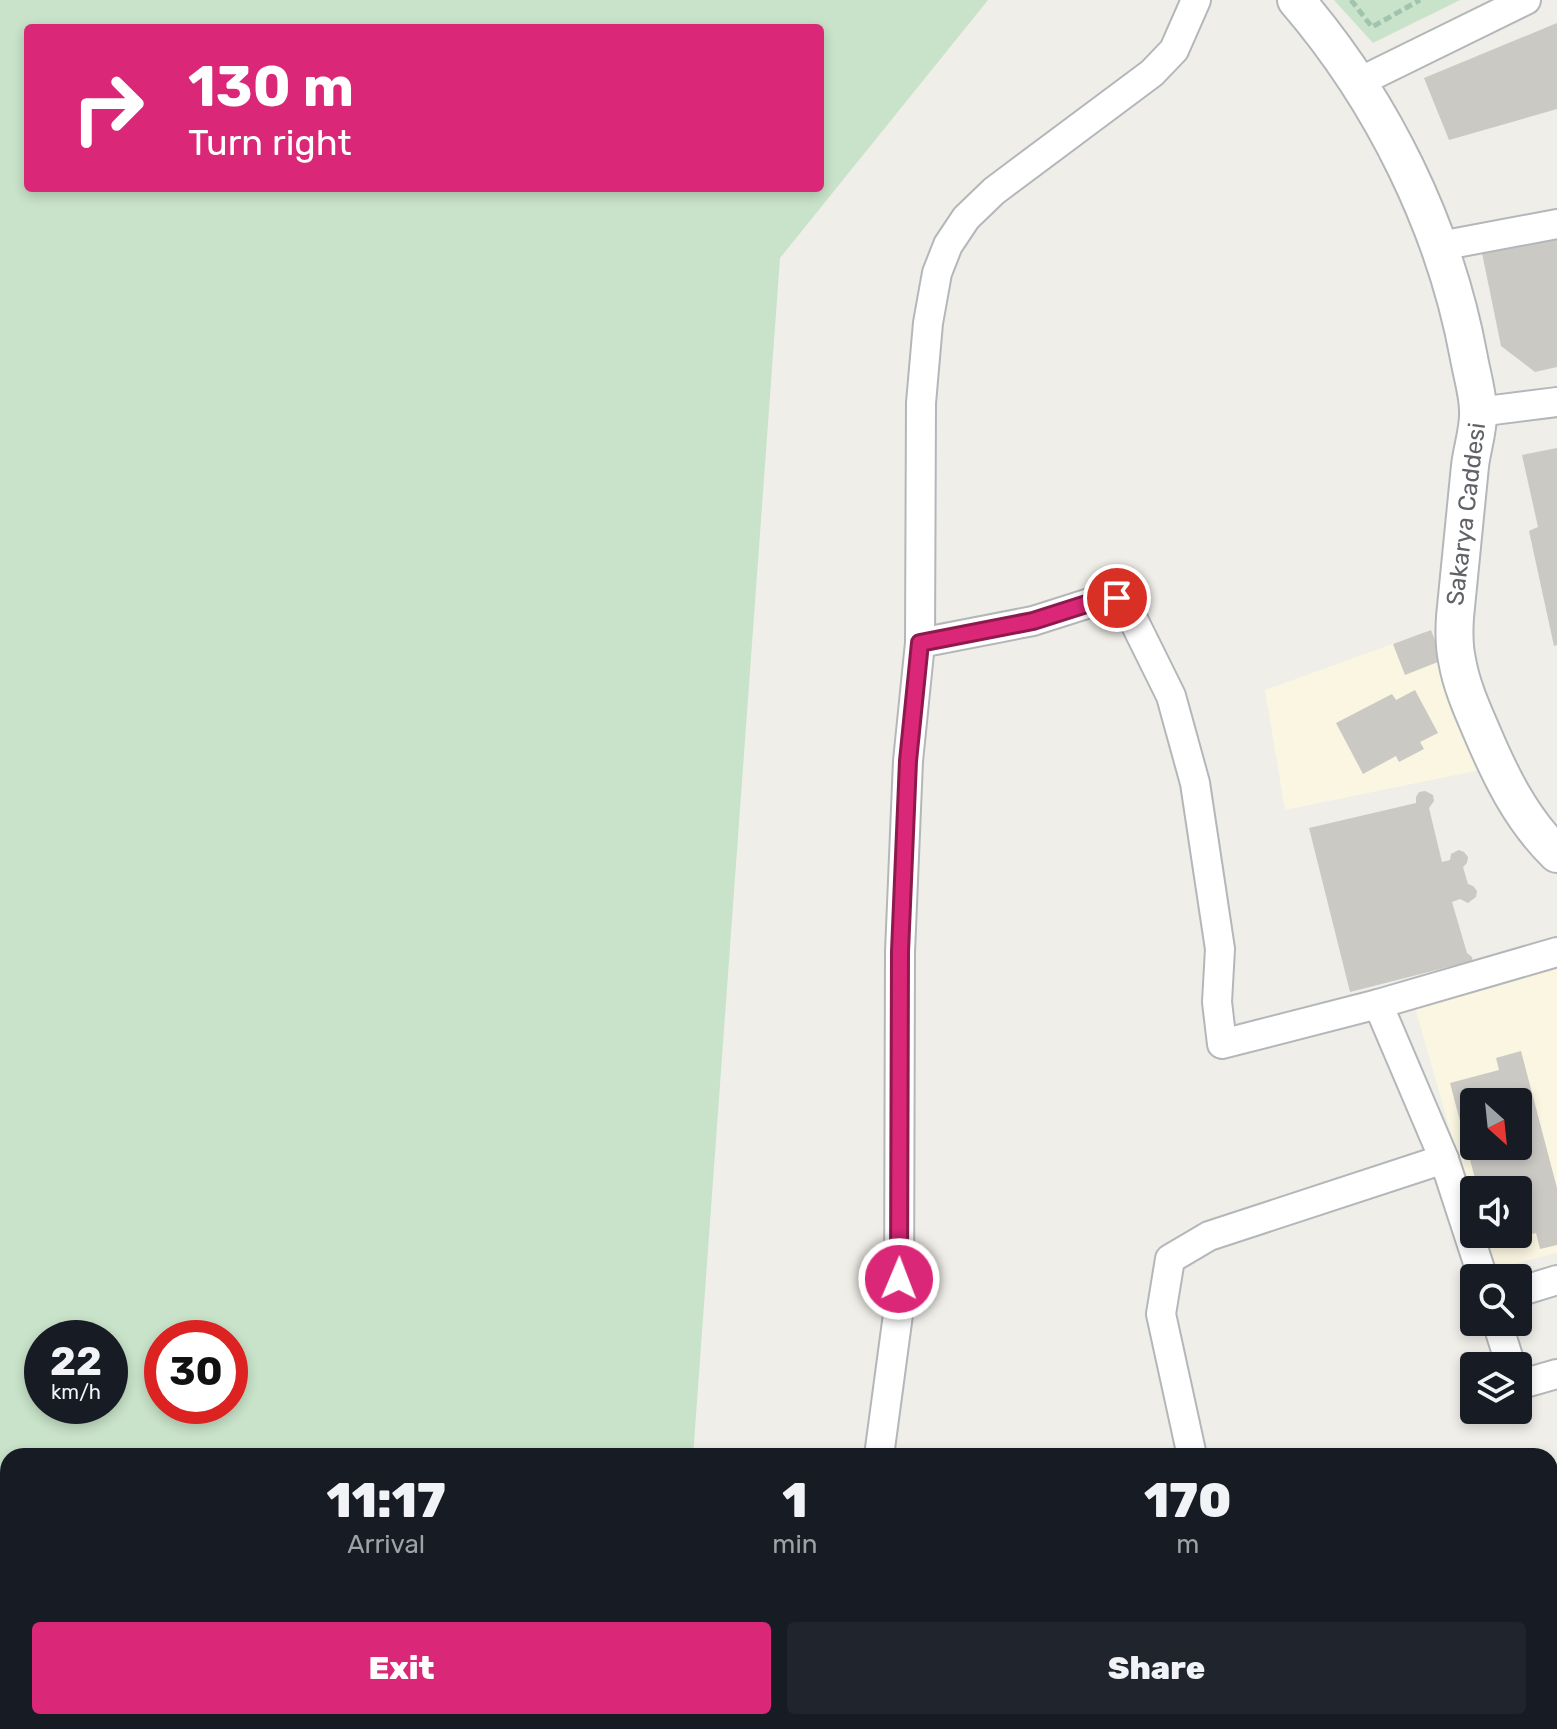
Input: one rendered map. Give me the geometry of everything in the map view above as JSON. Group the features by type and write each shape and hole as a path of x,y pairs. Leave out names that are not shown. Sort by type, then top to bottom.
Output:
{"street":[{"path":"880,1448 899,1307 900,952 908,761 920,643 921,403 928,323 937,273 948,245 966,218 994,191 1152,73 1174,50 1196,0"},
{"name":"Sakarya Caddesi","path":"1296,0 1326,35 1359,82 1395,148 1440,246 1463,324 1478,412 1455,617 1457,662 1471,706 1498,770 1527,820 1557,854"},
{"path":"1359,82 1526,0"},
{"path":"1440,246 1557,224"},
{"path":"1478,412 1557,402"},
{"path":"920,643 1033,621 1099,600 1117,598 1127,607 1171,696 1195,783 1220,949 1217,1002 1222,1044 1378,1004 1557,952"},
{"path":"1378,1004 1444,1159 1478,1264"},
{"path":"1190,1448 1161,1314 1170,1259 1209,1236 1444,1159"},
{"path":"1532,1288 1557,1280"},
{"path":"1532,1381 1557,1374"}],"path":[{"path":"1351,0 1372,27 1420,0"}],"shaded area":[{"path":"1431,630 1485,769 1285,810 1265,690"},
{"path":"1557,963 1557,1253 1514,1264 1488,1264 1484,1248 1532,1248 1532,1176 1463,1176 1414,1004"}],"green space":[{"path":"0,0 988,0 780,258 694,1448 0,1448"},
{"path":"1334,0 1460,0 1373,43"}],"building":[{"path":"1557,23 1557,109 1449,140 1424,78"},
{"path":"1557,233 1557,367 1535,372 1501,346 1481,248"},
{"path":"1557,448 1557,645 1554,646 1529,531 1538,527 1522,455"},
{"path":"1431,630 1443,660 1405,675 1393,644"},
{"path":"1415,690 1438,733 1420,742 1424,749 1399,762 1396,756 1363,774 1336,723 1392,694 1396,700"},
{"path":"1419,792 1433,795 1434,801 1429,808 1442,862 1450,860 1451,854 1459,850 1468,857 1463,867 1468,884 1477,891 1476,897 1468,903 1460,899 1452,902 1467,953 1473,963 1459,970 1456,965 1350,992 1309,828 1416,803"},
{"path":"1521,1051 1531,1088 1460,1088 1460,1121 1450,1083 1499,1070 1496,1058"},
{"path":"1532,1093 1557,1188 1557,1245 1540,1249 1536,1233 1532,1234 1532,1176 1474,1176 1470,1160 1532,1160"}],"route":[{"path":"899,1279 900,952 908,761 920,643 1033,621 1099,600 1117,598"}]}
